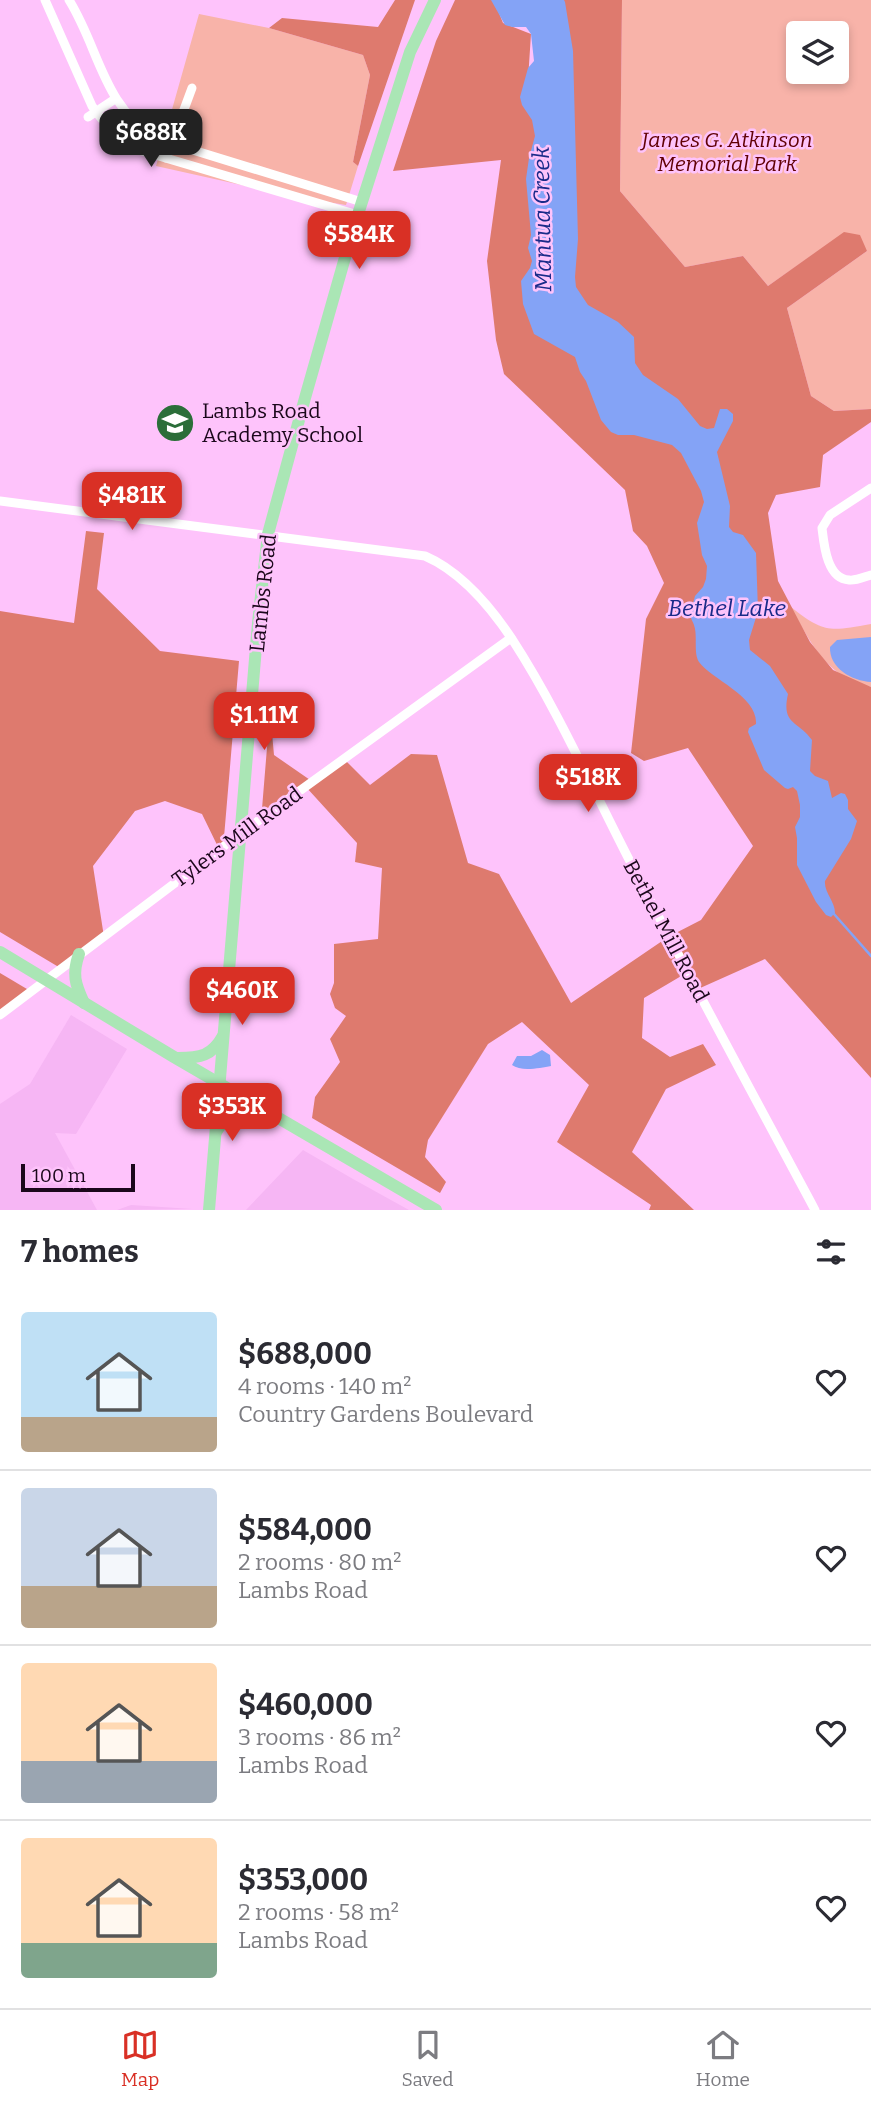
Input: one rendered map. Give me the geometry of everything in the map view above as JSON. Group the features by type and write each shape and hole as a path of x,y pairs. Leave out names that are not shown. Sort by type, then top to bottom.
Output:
{"main road":[{"name":"Lambs Road","path":"209,1210 268,534 362,202 410,52 435,0"},
{"path":"0,952 436,1210"},
{"path":"79,954 74,982 84,1003"},
{"path":"174,1057 205,1056 217,1047 225,1032"},
{"path":"216,1133 233,1113 259,1107"}],"street":[{"path":"46,0 92,114 124,142 142,151 358,215"},
{"path":"69,0 115,99 146,133 171,144 362,202"},
{"path":"166,158 192,88"},
{"path":"92,114 115,99"},
{"path":"871,488 830,515 822,532 829,562 837,575 848,580 871,575"},
{"name":"Bethel Mill Road","path":"0,501 425,556 461,577 511,638 549,704 678,955 815,1210"},
{"name":"Tylers Mill Road","path":"0,1015 240,834 511,638"}],"shaded area":[{"path":"395,0 415,0 358,166 353,162 370,75 363,55 269,28 282,18 378,27"},
{"path":"455,0 494,0 503,23 531,34 526,110 562,0 622,0 620,191 685,267 743,256 768,286 844,232 860,235 867,251 787,308 811,396 834,411 871,409 871,422 823,455 820,487 776,495 768,513 778,581 810,642 833,670 871,687 871,1078 765,959 698,989 688,972 644,998 642,1038 670,1057 703,1044 716,1065 666,1089 632,1152 694,1210 649,1210 651,1205 557,1142 589,1085 522,1022 488,1044 428,1140 425,1157 446,1182 440,1193 312,1118 315,1097 340,1062 330,1039 346,1016 335,1008 330,994 334,983 334,944 378,939 382,868 355,862 357,843 306,787 261,821 270,711 274,755 313,782 344,759 370,785 411,754 437,755 468,863 499,874 571,1003 668,937 701,920 753,846 688,748 644,761 631,753 646,619 664,583 647,546 633,531 625,490 504,374 496,340 487,261 501,160 393,171 436,41"},
{"path":"86,531 104,533 97,589 160,651 239,661 223,849 220,851 202,814 165,801 135,811 93,866 104,937 62,969 0,932 0,611 74,623"},
{"path":"0,973 32,992 0,1015"},
{"path":"71,1015 127,1049 76,1134 55,1133 97,1210 0,1210 0,1104 30,1084"},
{"path":"303,1150 353,1179 409,1210 246,1210"},
{"path":"131,1205 192,1209 117,1210"}],"green space":[{"name":"James G. Atkinson Memorial Park","path":"622,0 871,0 871,409 834,411 811,396 787,308 867,251 844,233 768,286 743,256 685,267 620,191"},
{"path":"199,14 269,28 363,55 370,75 353,162 358,166 346,205 296,197 156,166"},
{"path":"791,607 812,622 828,628 871,624 871,687 856,683 832,668 813,645"}],"water":[{"name":"Bethel Lake","path":"491,0 565,2 573,51 578,239 576,287 588,305 618,322 634,337 635,363 643,375 678,399 700,426 714,428 720,409 727,409 733,414 733,421 717,452 730,506 729,527 733,532 743,535 756,553 758,611 749,640 750,650 770,666 788,694 786,704 789,717 812,740 810,771 828,781 832,798 841,793 845,794 848,809 857,821 851,839 825,881 835,909 831,917 826,915 816,902 797,865 795,827 800,817 800,805 797,791 793,787 785,788 764,770 748,732 749,728 756,724 750,705 705,669 697,658 695,629 690,615 695,596 706,579 707,566 702,555 697,523 704,502 701,491 681,453 672,445 611,432 601,420 575,357 534,334 523,304 521,281 532,261 528,248 531,235 526,179 535,136 532,120 520,97 528,68 534,61 531,34 526,27 505,25"},
{"path":"871,637 871,682 856,679 843,672 833,661 830,647 837,640"},
{"path":"542,1050 550,1055 551,1066 525,1069 512,1065 517,1056 531,1056"}],"waterway":[{"name":"Mantua Creek","path":"834,914 871,956"}],"place":[{"name":"Lambs Road Academy School","path":"175,423"}]}
